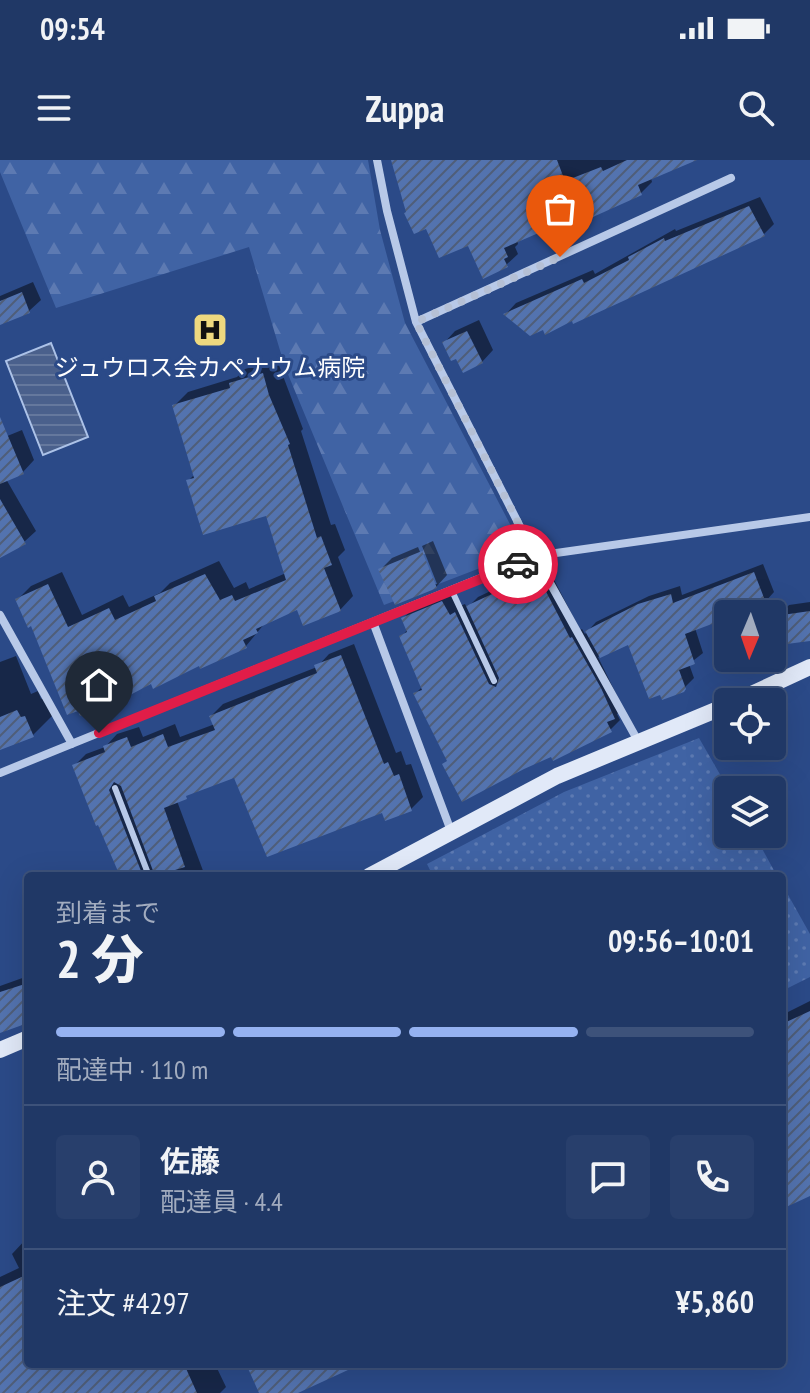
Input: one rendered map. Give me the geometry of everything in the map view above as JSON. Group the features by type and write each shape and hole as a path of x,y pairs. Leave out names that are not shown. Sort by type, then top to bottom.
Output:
{"street":[{"path":"377,160 416,322 535,556 638,741"},
{"path":"416,322 731,178"},
{"path":"0,773 535,556 810,517"},
{"path":"0,615 72,744"},
{"path":"373,622 451,831"},
{"path":"764,688 810,667"},
{"path":"376,872 557,776 714,711"},
{"path":"0,1050 24,1040"}],"lane":[{"path":"452,591 494,681"},
{"path":"115,788 147,872"}],"green space":[{"path":"0,160 368,160 380,230 405,323 524,551 384,605 285,367 249,247 56,308 0,172"},
{"path":"699,738 721,776 714,776 714,848 762,848 775,872 431,872 427,864 564,792"},
{"path":"786,891 810,934 810,977 786,989"}],"shaded area":[{"path":"51,343 88,437 43,455 6,361"}],"building":[{"path":"391,160 557,160 565,181 601,167 603,171 627,160 697,160 638,185 642,195 575,225 577,231 556,239 550,228 504,248 508,267 483,279 468,246 439,258 426,229 414,234 404,213"},
{"path":"749,206 765,236 573,324 572,321 545,335 543,330 530,336 503,314 582,279 584,283 664,238 665,241"},
{"path":"22,292 30,313 0,325 0,301"},
{"path":"467,331 483,363 463,373 456,359 451,361 442,342"},
{"path":"263,373 290,444 317,538 321,536 332,565 324,568 341,611 303,626 297,610 256,629 258,633 243,640 247,648 200,669 199,666 153,689 151,684 92,715 91,712 80,716 78,711 67,715 31,626 28,628 15,599 48,584 68,627 109,608 115,620 156,601 154,596 205,574 220,600 232,595 235,601 286,580 266,516 203,535 186,480 194,478 172,405 230,388 229,383"},
{"path":"0,417 24,474 0,484"},
{"path":"0,499 26,544 0,558"},
{"path":"422,551 437,588 395,605 378,569"},
{"path":"754,572 765,600 714,600 714,623 685,634 695,664 679,670 686,689 662,700 660,695 649,699 628,645 600,658 585,631 638,604 671,594 673,603"},
{"path":"533,575 538,576 570,638 601,688 615,719 607,722 612,732 553,761 551,757 524,769 462,802 442,764 447,761 413,693 422,690 399,636 407,632 401,618 442,601 450,615 455,612 489,684 496,687 499,678 466,606"},
{"path":"810,611 810,641 786,644 786,614"},
{"path":"341,655 384,764 388,762 394,776 399,774 412,811 385,821 382,813 267,857 234,778 164,808 185,867 153,872 121,786 114,782 109,790 141,872 118,872 72,765 105,752 103,746 127,737 131,747 163,734 168,747 215,730 209,716 317,673 314,665"},
{"path":"17,710 21,717 25,716 34,737 0,750 0,717"},
{"path":"24,984 24,1024 0,1033 0,992"},
{"path":"810,1011 810,1196 786,1207 786,1022"},
{"path":"24,1276 24,1368 186,1368 197,1393 0,1393 0,1287"},
{"path":"248,1368 352,1368 298,1393 259,1393"}],"way so far":[{"path":"518,564 535,556 416,322 560,257"}],"place":[{"name":"ジュウロス会カペナウム病院","path":"210,330"}],"route":[{"path":"99,733 518,564"}]}
